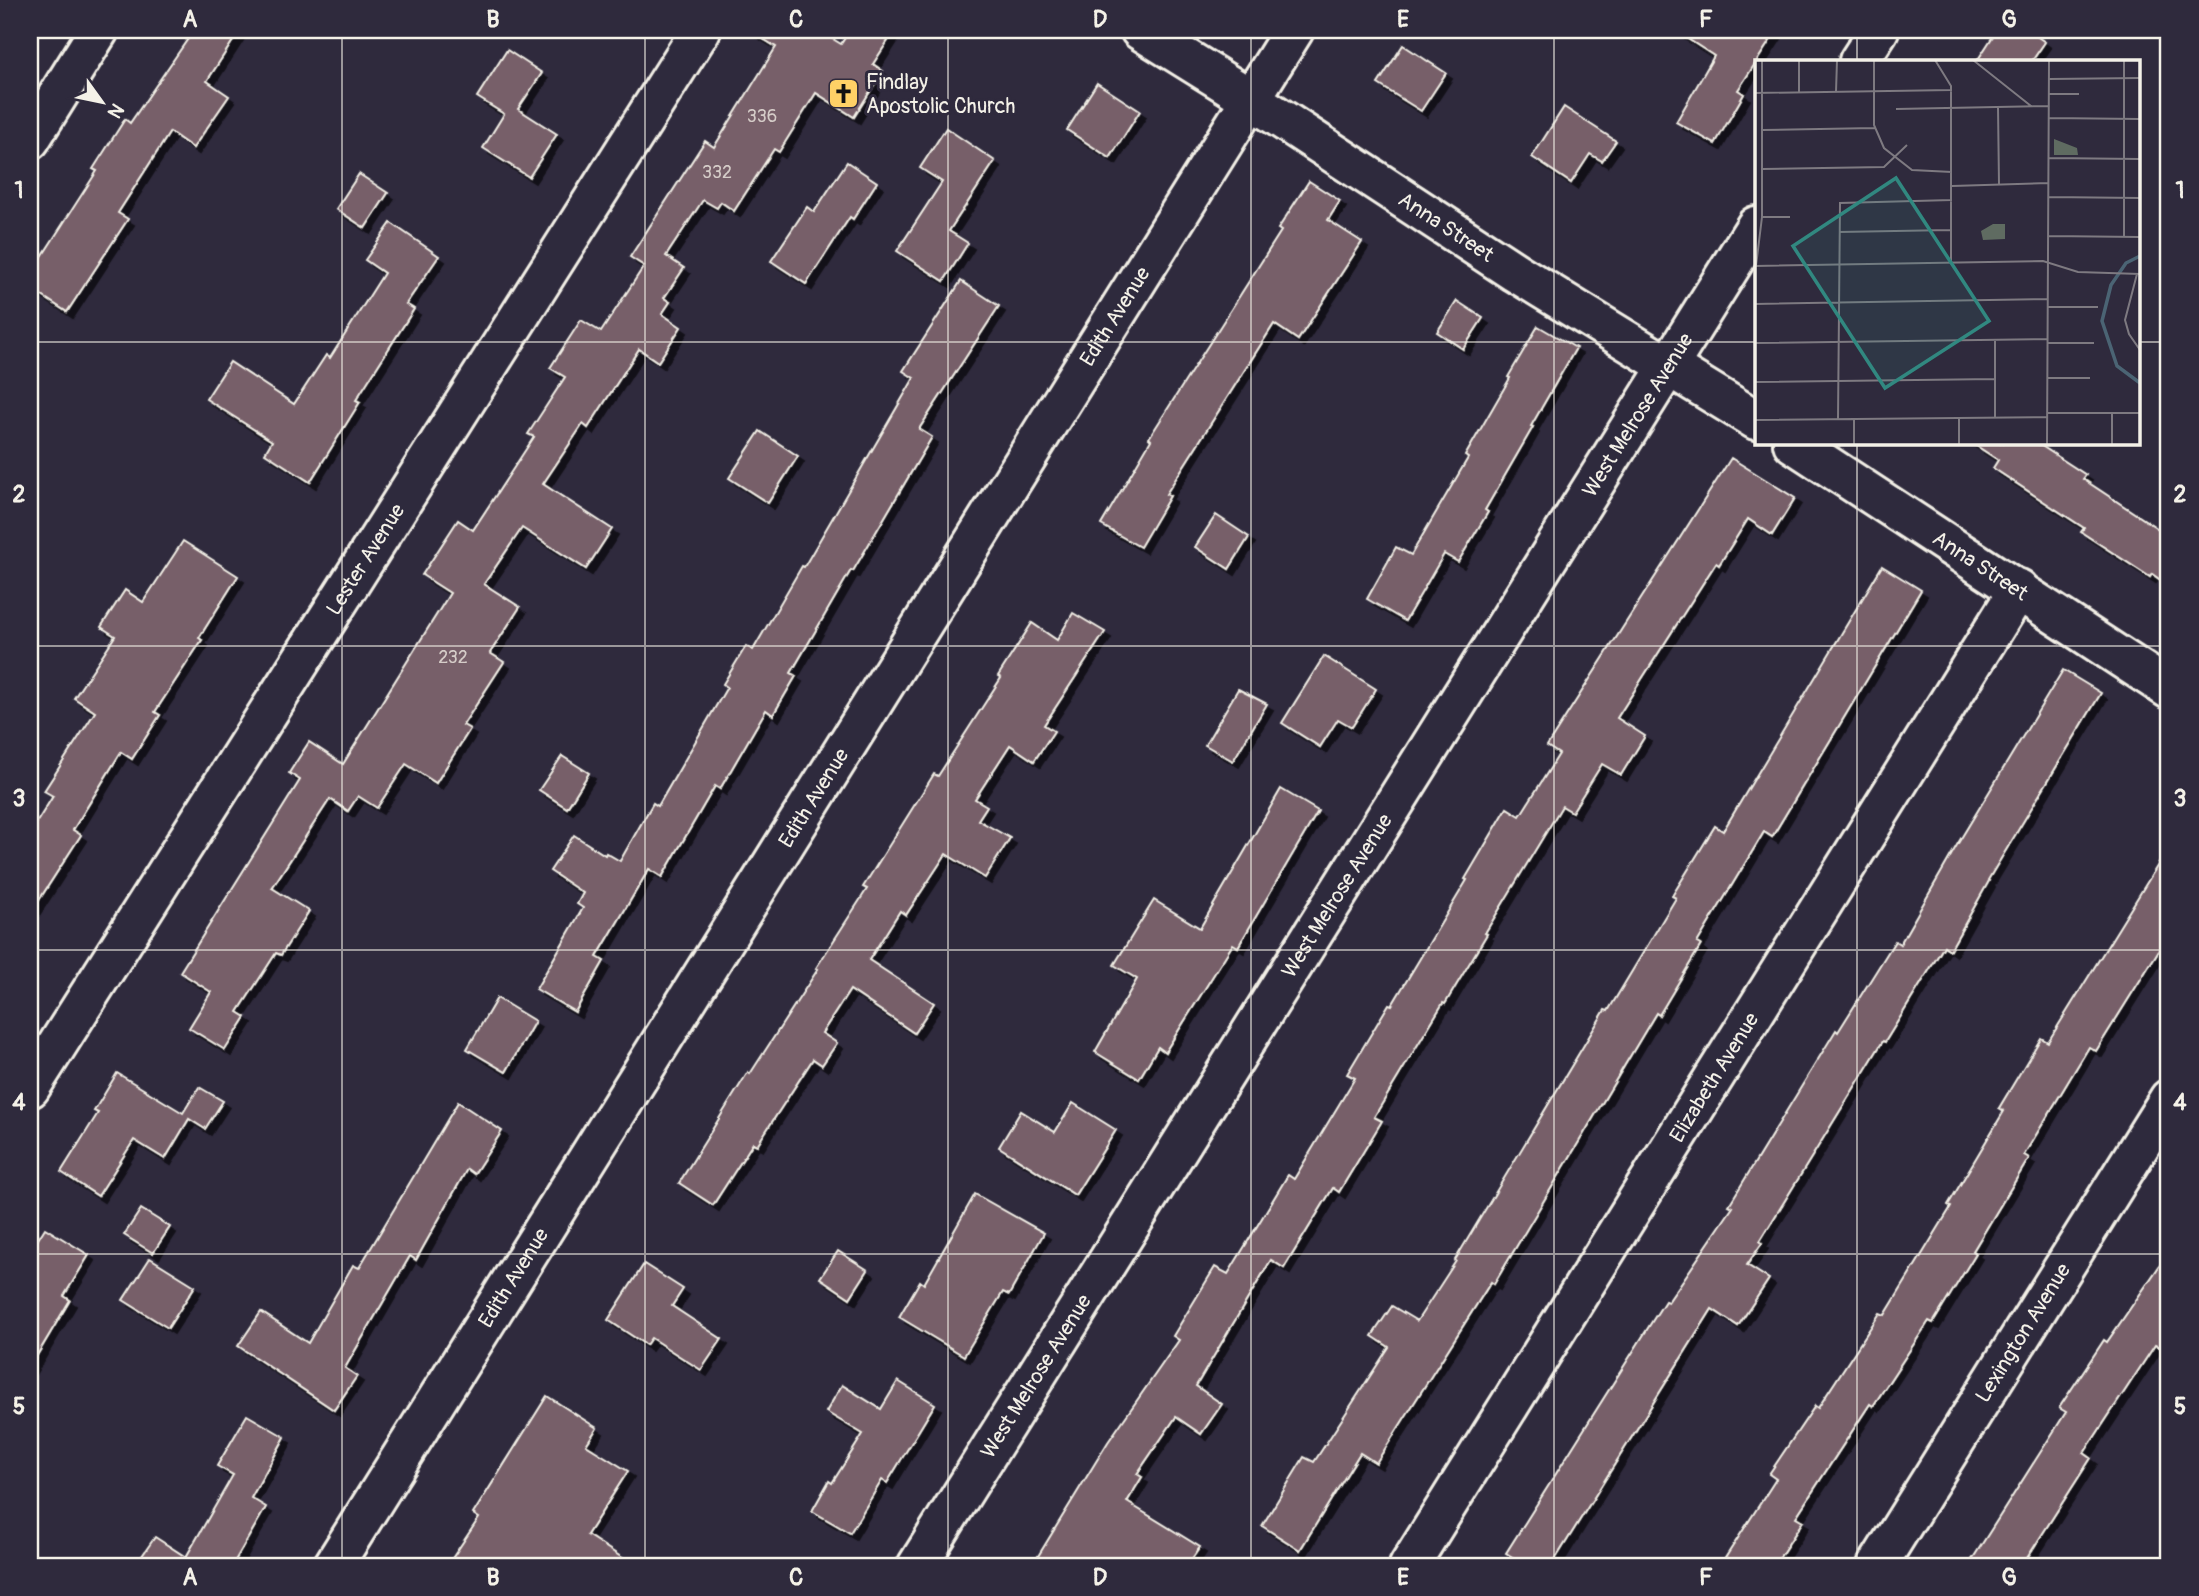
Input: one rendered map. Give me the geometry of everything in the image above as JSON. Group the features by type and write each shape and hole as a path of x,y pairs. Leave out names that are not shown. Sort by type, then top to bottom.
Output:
{"street":[{"path":"30,140 99,30"},
{"name":"Lester Avenue","path":"30,1088 701,30"},
{"name":"Anna Street","path":"1140,30 1251,99 1514,272 1755,419"},
{"name":"Edith Avenue","path":"333,1566 1294,30"},
{"path":"1860,60 1879,30"},
{"name":"West Melrose Avenue","path":"917,1566 1755,228"},
{"name":"Anna Street","path":"1795,444 2169,689"},
{"name":"Elizabeth Avenue","path":"1409,1566 2019,589"},
{"name":"Lexington Avenue","path":"1877,1566 2169,1099"}],"building":[{"path":"194,30 240,30 207,81 229,96 193,148 170,132 118,213 128,219 67,312 30,288 30,275 97,171 93,169 125,119 130,123"},
{"path":"749,30 818,30 841,44 850,30 895,30 873,64 883,71 854,117 816,93 779,152 774,149 734,211 721,202 717,208 703,200 666,256 684,268 664,298 670,302 662,314 681,327 658,362 639,349 588,428 583,424 543,484 612,529 586,569 522,528 484,584 520,607 490,653 504,662 463,725 470,729 436,783 406,764 377,808 358,796 348,811 330,799 272,888 309,911 281,955 276,953 238,1012 246,1017 225,1050 189,1028 211,992 180,972 300,780 289,773 309,742 343,764 450,593 422,575 458,520 473,530 534,437 528,434 565,377 550,368 581,320 601,332 644,266 630,257 705,141 714,147 776,47"},
{"path":"1674,30 1777,30 1738,90 1744,94 1715,144 1676,122 1714,56"},
{"path":"1997,30 2028,30 2045,42 2033,60 1978,60"},
{"path":"1403,45 1446,73 1421,111 1378,84"},
{"path":"507,50 542,73 518,109 557,134 529,177 483,148 504,114 477,97"},
{"path":"1097,83 1140,111 1110,158 1067,130"},
{"path":"1564,107 1616,141 1602,161 1590,154 1571,183 1532,157"},
{"path":"946,128 995,161 949,231 968,243 944,281 897,251 942,182 920,168"},
{"path":"847,162 877,182 853,219 850,217 806,284 771,261 807,207 814,212"},
{"path":"359,174 388,193 365,228 336,209"},
{"path":"1309,181 1340,201 1328,220 1362,242 1298,340 1274,324 1166,494 1170,496 1140,547 1101,525 1151,440 1149,438 1281,231 1278,229"},
{"path":"391,223 439,256 406,304 414,309 356,400 360,402 310,482 265,453 272,441 206,399 230,362 294,404 326,355 330,358 384,273 365,260"},
{"path":"961,281 999,306 919,429 932,437 791,673 796,676 773,715 766,710 720,789 715,786 662,877 649,869 597,957 604,961 575,1012 536,989 583,908 577,904 583,893 550,871 574,835 605,855 606,853 620,861 653,803 658,806 727,687 723,684 746,646 753,650 802,566 804,567 914,378 903,371"},
{"path":"1457,301 1483,318 1463,349 1437,332"},
{"path":"1538,326 1576,348 1485,510 1488,512 1458,562 1444,554 1405,621 1367,599 1396,547 1411,555 1468,458 1465,456"},
{"path":"760,431 798,456 768,503 729,478"},
{"path":"1974,444 2039,444 2086,475 2083,479 2169,536 2169,586 2152,574 2150,577 2081,532 2084,528 1993,468 1998,460"},
{"path":"1731,458 1795,498 1772,535 1748,519 1719,565 1716,563 1617,718 1645,736 1621,775 1602,764 1572,812 1562,806 1445,1004 1443,1003 1374,1117 1382,1121 1339,1192 1333,1188 1284,1268 1271,1260 1196,1386 1222,1404 1201,1434 1176,1417 1137,1474 1142,1477 1127,1502 1200,1547 1187,1566 1032,1566 1108,1442 1179,1340 1173,1336 1215,1267 1228,1274 1288,1175 1294,1179 1355,1078 1347,1074 1389,1004 1392,1005 1507,808 1520,816 1559,754 1547,746"},
{"path":"1216,515 1249,537 1229,569 1195,547"},
{"path":"183,541 238,576 199,638 202,640 155,712 160,715 132,759 121,752 73,830 81,835 30,914 30,833 53,796 44,791 95,712 74,698 115,636 101,627 125,590 143,602"},
{"path":"1882,566 1921,590 1772,837 1764,832 1697,943 1701,945 1659,1015 1656,1013 1494,1284 1491,1282 1376,1463 1360,1453 1300,1550 1262,1526 1304,1457 1314,1462 1389,1347 1372,1336 1392,1306 1417,1321 1456,1261 1605,1010 1608,1011 1676,898 1672,896 1715,826 1723,831"},
{"path":"1073,613 1105,632 1044,725 1054,731 1034,761 1010,745 975,799 987,806 978,820 1010,838 985,878 946,854 906,915 900,911 869,960 934,1003 914,1033 850,990 822,1033 837,1043 822,1065 813,1059 757,1145 753,1143 713,1205 679,1183 748,1072 750,1074 818,969 816,968 867,889 863,887 934,774 938,776 1001,678 998,676 1032,623 1057,640"},
{"path":"1324,656 1376,689 1352,727 1338,719 1320,747 1282,723"},
{"path":"2063,670 2101,693 1988,880 1950,950 1944,946 1760,1241 1762,1243 1747,1265 1769,1279 1738,1326 1712,1309 1551,1566 1527,1566 1506,1553 1665,1301 1668,1302 1733,1207 1729,1205 1836,1030 1838,1032 1895,941 1900,944"},
{"path":"1238,689 1267,704 1233,761 1205,745"},
{"path":"562,756 589,773 567,808 539,790"},
{"path":"1281,789 1318,811 1238,947 1233,944 1165,1052 1158,1047 1139,1079 1095,1052 1137,979 1114,965 1154,900 1200,928"},
{"path":"2169,847 2169,934 2096,1051 2089,1047 2024,1155 2029,1158 1933,1323 1929,1321 1873,1406 1870,1404 1796,1517 1803,1521 1774,1566 1720,1566 1776,1479 1769,1474 1815,1406 1818,1408 1880,1313 1885,1315 1951,1207 1948,1205 2004,1111 1999,1108 2041,1038 2048,1042"},
{"path":"497,998 535,1021 506,1072 467,1049"},
{"path":"117,1073 183,1113 199,1087 223,1101 205,1129 189,1119 165,1159 134,1140 98,1196 61,1172 98,1113 94,1111"},
{"path":"458,1102 502,1131 474,1174 467,1169 416,1260 410,1256 345,1368 357,1376 334,1410 238,1346 261,1312 308,1343 353,1265 359,1268"},
{"path":"1073,1103 1116,1130 1075,1195 999,1147 1021,1111 1055,1132"},
{"path":"975,1194 1044,1233 1009,1295 1003,1292 964,1356 899,1317 920,1281 924,1284"},
{"path":"141,1209 170,1227 153,1253 124,1235"},
{"path":"45,1228 89,1255 64,1296 70,1300 30,1367 30,1252"},
{"path":"838,1251 868,1270 850,1298 820,1278"},
{"path":"2169,1252 2169,1333 2159,1347 2155,1345 2084,1453 2091,1458 2022,1566 1968,1566 2066,1412 2059,1408 2104,1340 2107,1342"},
{"path":"150,1258 195,1286 168,1328 123,1300"},
{"path":"644,1264 683,1289 672,1306 722,1339 701,1370 651,1338 646,1345 608,1320"},
{"path":"898,1381 935,1404 887,1483 882,1480 850,1533 812,1511 829,1481 832,1483 863,1434 826,1412 842,1385 881,1409"},
{"path":"547,1396 597,1428 586,1445 628,1471 587,1535 635,1566 447,1566 479,1518 473,1514"},
{"path":"247,1415 285,1437 251,1498 266,1507 232,1566 135,1566 155,1537 186,1557 233,1475 217,1466"}],"place":[{"name":"Findlay Apostolic Church","path":"843,94"}]}
